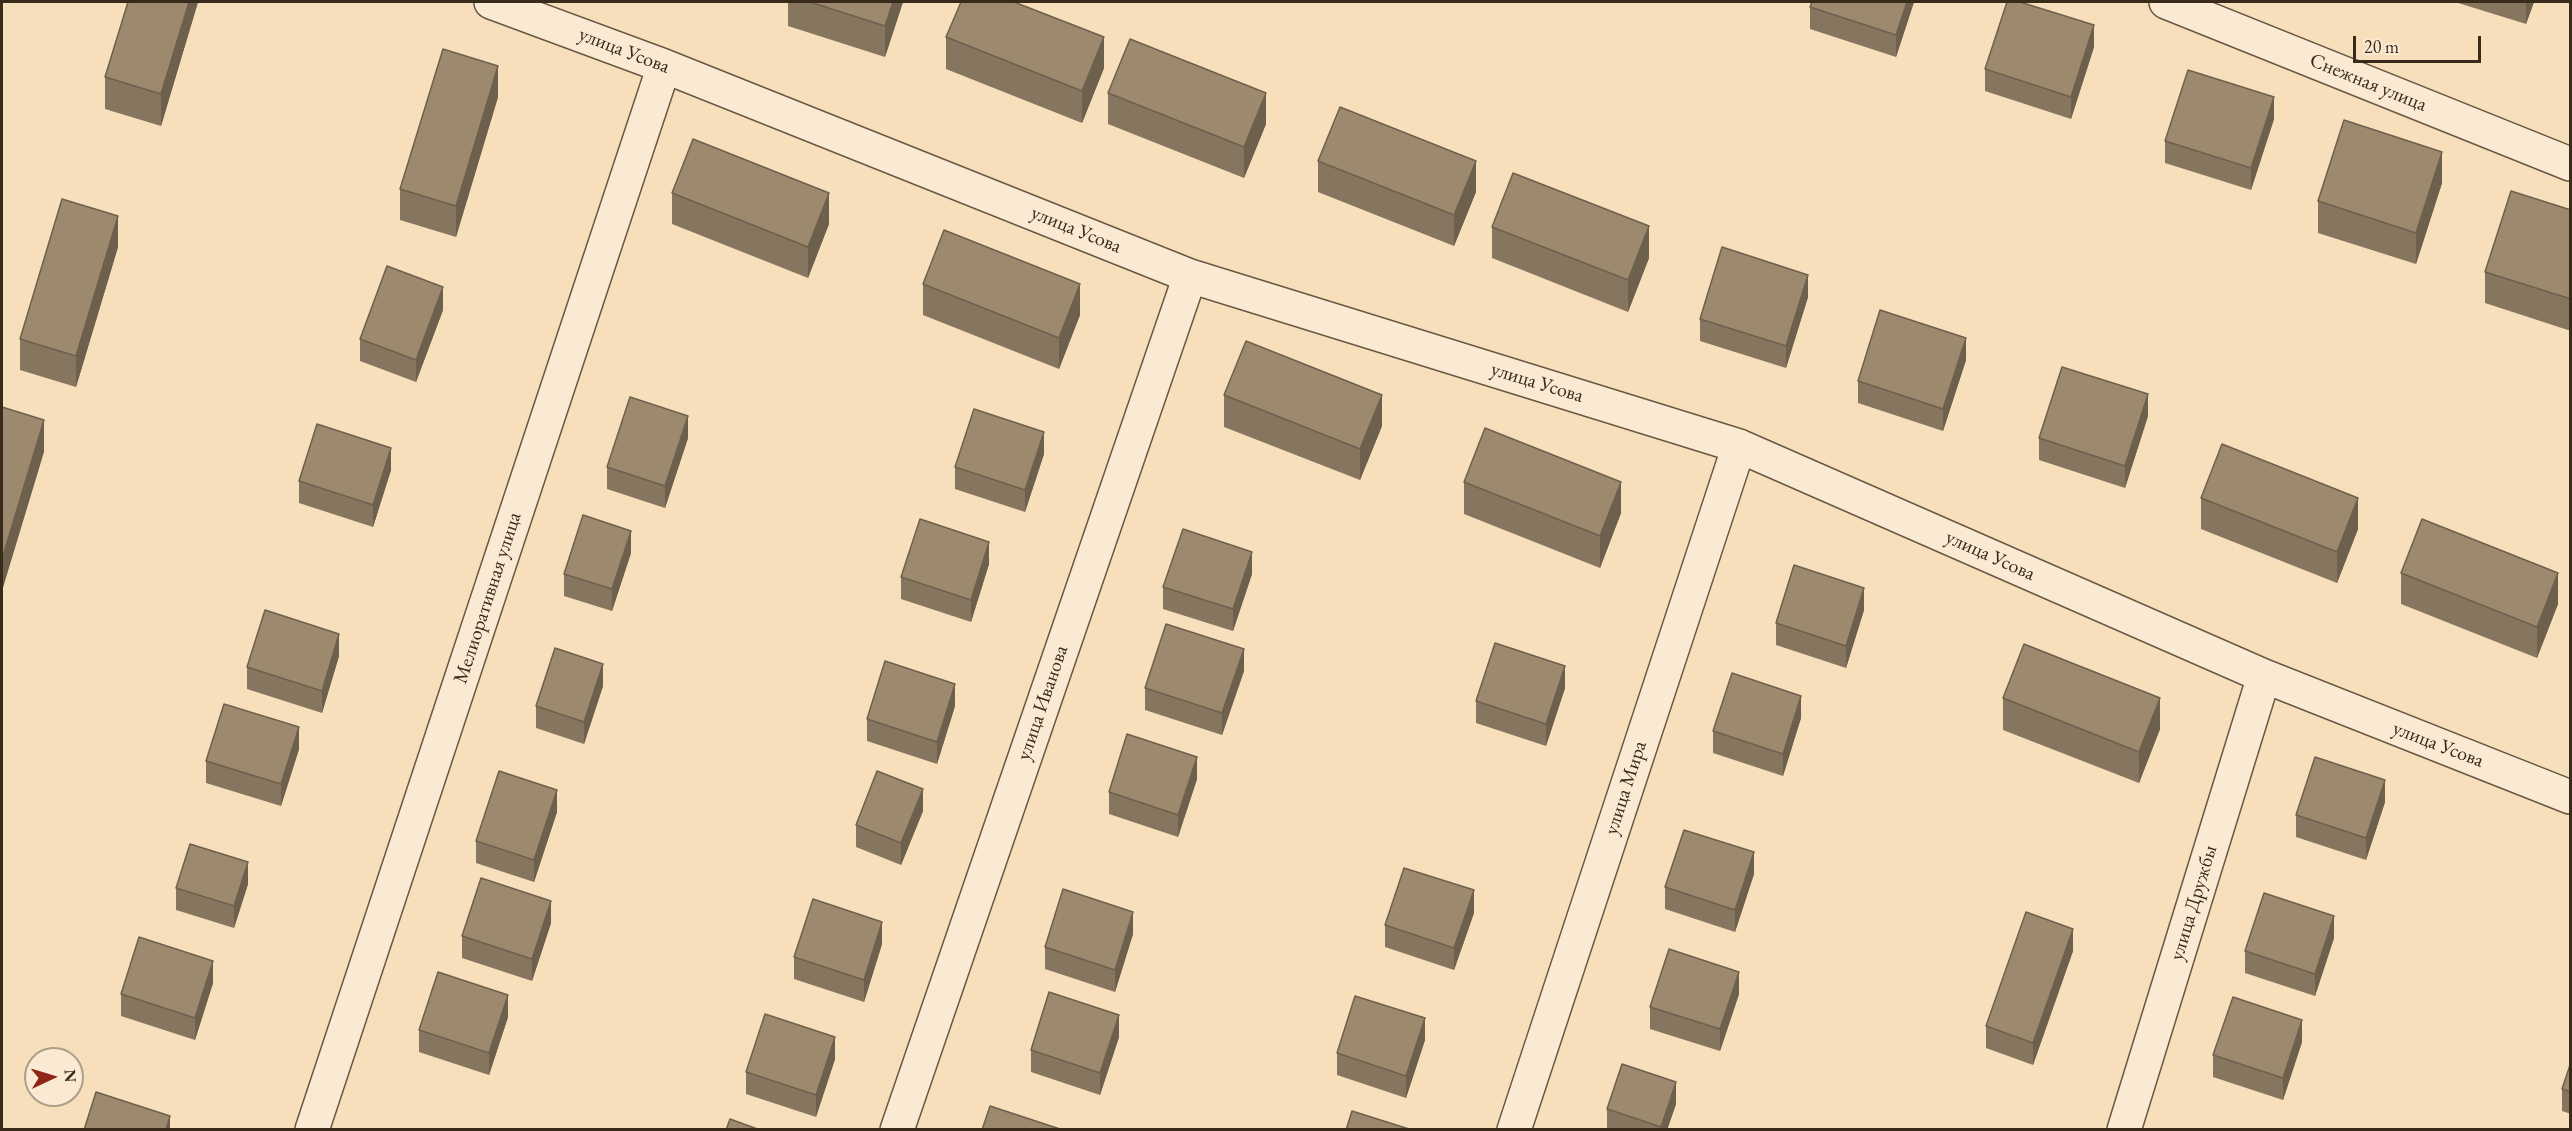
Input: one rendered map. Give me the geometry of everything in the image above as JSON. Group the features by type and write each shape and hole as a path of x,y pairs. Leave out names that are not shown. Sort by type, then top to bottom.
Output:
{"street":[{"name":"улица Усова","path":"490,2 664,66 1190,276 1739,446 2264,676 2571,797"},
{"name":"Снежная улица","path":"2166,2 2571,164"},
{"name":"Мелиоративная улица","path":"312,1130 664,66"},
{"name":"улица Иванова","path":"897,1130 1190,276"},
{"name":"улица Мира","path":"1514,1130 1739,446"},
{"name":"улица Дружбы","path":"2124,1130 2264,676"}],"building":[{"path":"128,2 189,2 161,94 105,77"},
{"path":"810,2 893,2 885,26"},
{"path":"961,2 1014,2 1104,37 1082,91 946,37"},
{"path":"1812,2 1907,2 1896,35 1810,7"},
{"path":"2007,2 2020,2 2094,25 2071,97 1985,69"},
{"path":"1130,39 1266,93 1244,147 1108,93"},
{"path":"443,49 498,66 456,206 400,189"},
{"path":"2188,70 2274,97 2251,168 2165,141"},
{"path":"1340,107 1476,161 1454,215 1318,161"},
{"path":"2344,120 2442,152 2416,233 2318,201"},
{"path":"693,139 829,193 808,247 672,193"},
{"path":"1513,173 1649,226 1628,280 1492,227"},
{"path":"2511,191 2571,210 2571,299 2485,272"},
{"path":"62,199 118,216 76,356 20,339"},
{"path":"944,230 1080,284 1059,338 923,284"},
{"path":"1722,247 1808,275 1786,346 1700,319"},
{"path":"387,266 443,287 416,360 360,339"},
{"path":"1880,310 1966,338 1943,409 1858,381"},
{"path":"1246,341 1382,395 1360,449 1224,395"},
{"path":"2062,367 2148,394 2125,466 2039,438"},
{"path":"630,397 688,416 665,486 607,467"},
{"path":"2,407 44,420 2,559"},
{"path":"974,409 1044,432 1025,490 955,467"},
{"path":"317,424 391,448 373,505 299,481"},
{"path":"1485,428 1621,482 1600,536 1464,482"},
{"path":"2222,444 2358,498 2337,552 2201,498"},
{"path":"583,515 631,531 612,589 564,574"},
{"path":"920,519 989,542 971,600 901,577"},
{"path":"2422,519 2558,573 2537,627 2401,573"},
{"path":"1183,529 1252,552 1233,609 1163,587"},
{"path":"1794,565 1864,588 1846,646 1776,623"},
{"path":"265,610 339,634 322,691 247,667"},
{"path":"1166,624 1244,649 1222,713 1145,688"},
{"path":"1495,643 1565,666 1546,724 1476,701"},
{"path":"2024,644 2160,698 2139,752 2003,698"},
{"path":"555,648 603,664 584,722 536,706"},
{"path":"885,661 955,684 937,742 867,719"},
{"path":"1732,673 1801,696 1783,754 1713,731"},
{"path":"224,704 299,727 281,784 206,761"},
{"path":"1127,734 1197,757 1178,815 1109,792"},
{"path":"2315,757 2385,780 2366,838 2296,815"},
{"path":"499,771 557,790 534,860 476,841"},
{"path":"877,771 923,789 901,843 856,825"},
{"path":"1684,830 1754,852 1735,910 1665,887"},
{"path":"190,844 248,862 234,906 176,888"},
{"path":"1404,868 1474,890 1454,948 1385,925"},
{"path":"481,878 551,901 532,959 462,936"},
{"path":"1063,889 1133,912 1115,970 1045,947"},
{"path":"2264,893 2334,916 2315,974 2245,951"},
{"path":"813,899 882,922 864,980 794,957"},
{"path":"2026,912 2073,929 2033,1043 1986,1026"},
{"path":"139,937 213,961 195,1018 121,994"},
{"path":"1669,949 1739,972 1720,1029 1650,1007"},
{"path":"438,972 508,995 489,1053 419,1030"},
{"path":"1049,992 1119,1015 1100,1073 1031,1050"},
{"path":"1355,996 1425,1018 1406,1076 1337,1053"},
{"path":"2233,997 2302,1020 2283,1078 2213,1055"},
{"path":"765,1014 835,1037 816,1095 746,1072"},
{"path":"2571,1062 2571,1092 2562,1089"},
{"path":"1622,1064 1676,1082 1661,1127 1607,1109"},
{"path":"96,1092 170,1116 166,1130 84,1130"},
{"path":"990,1106 1060,1129 982,1130"},
{"path":"1352,1111 1409,1129 1409,1130 1346,1130"},
{"path":"730,1119 760,1130 726,1130"}]}
